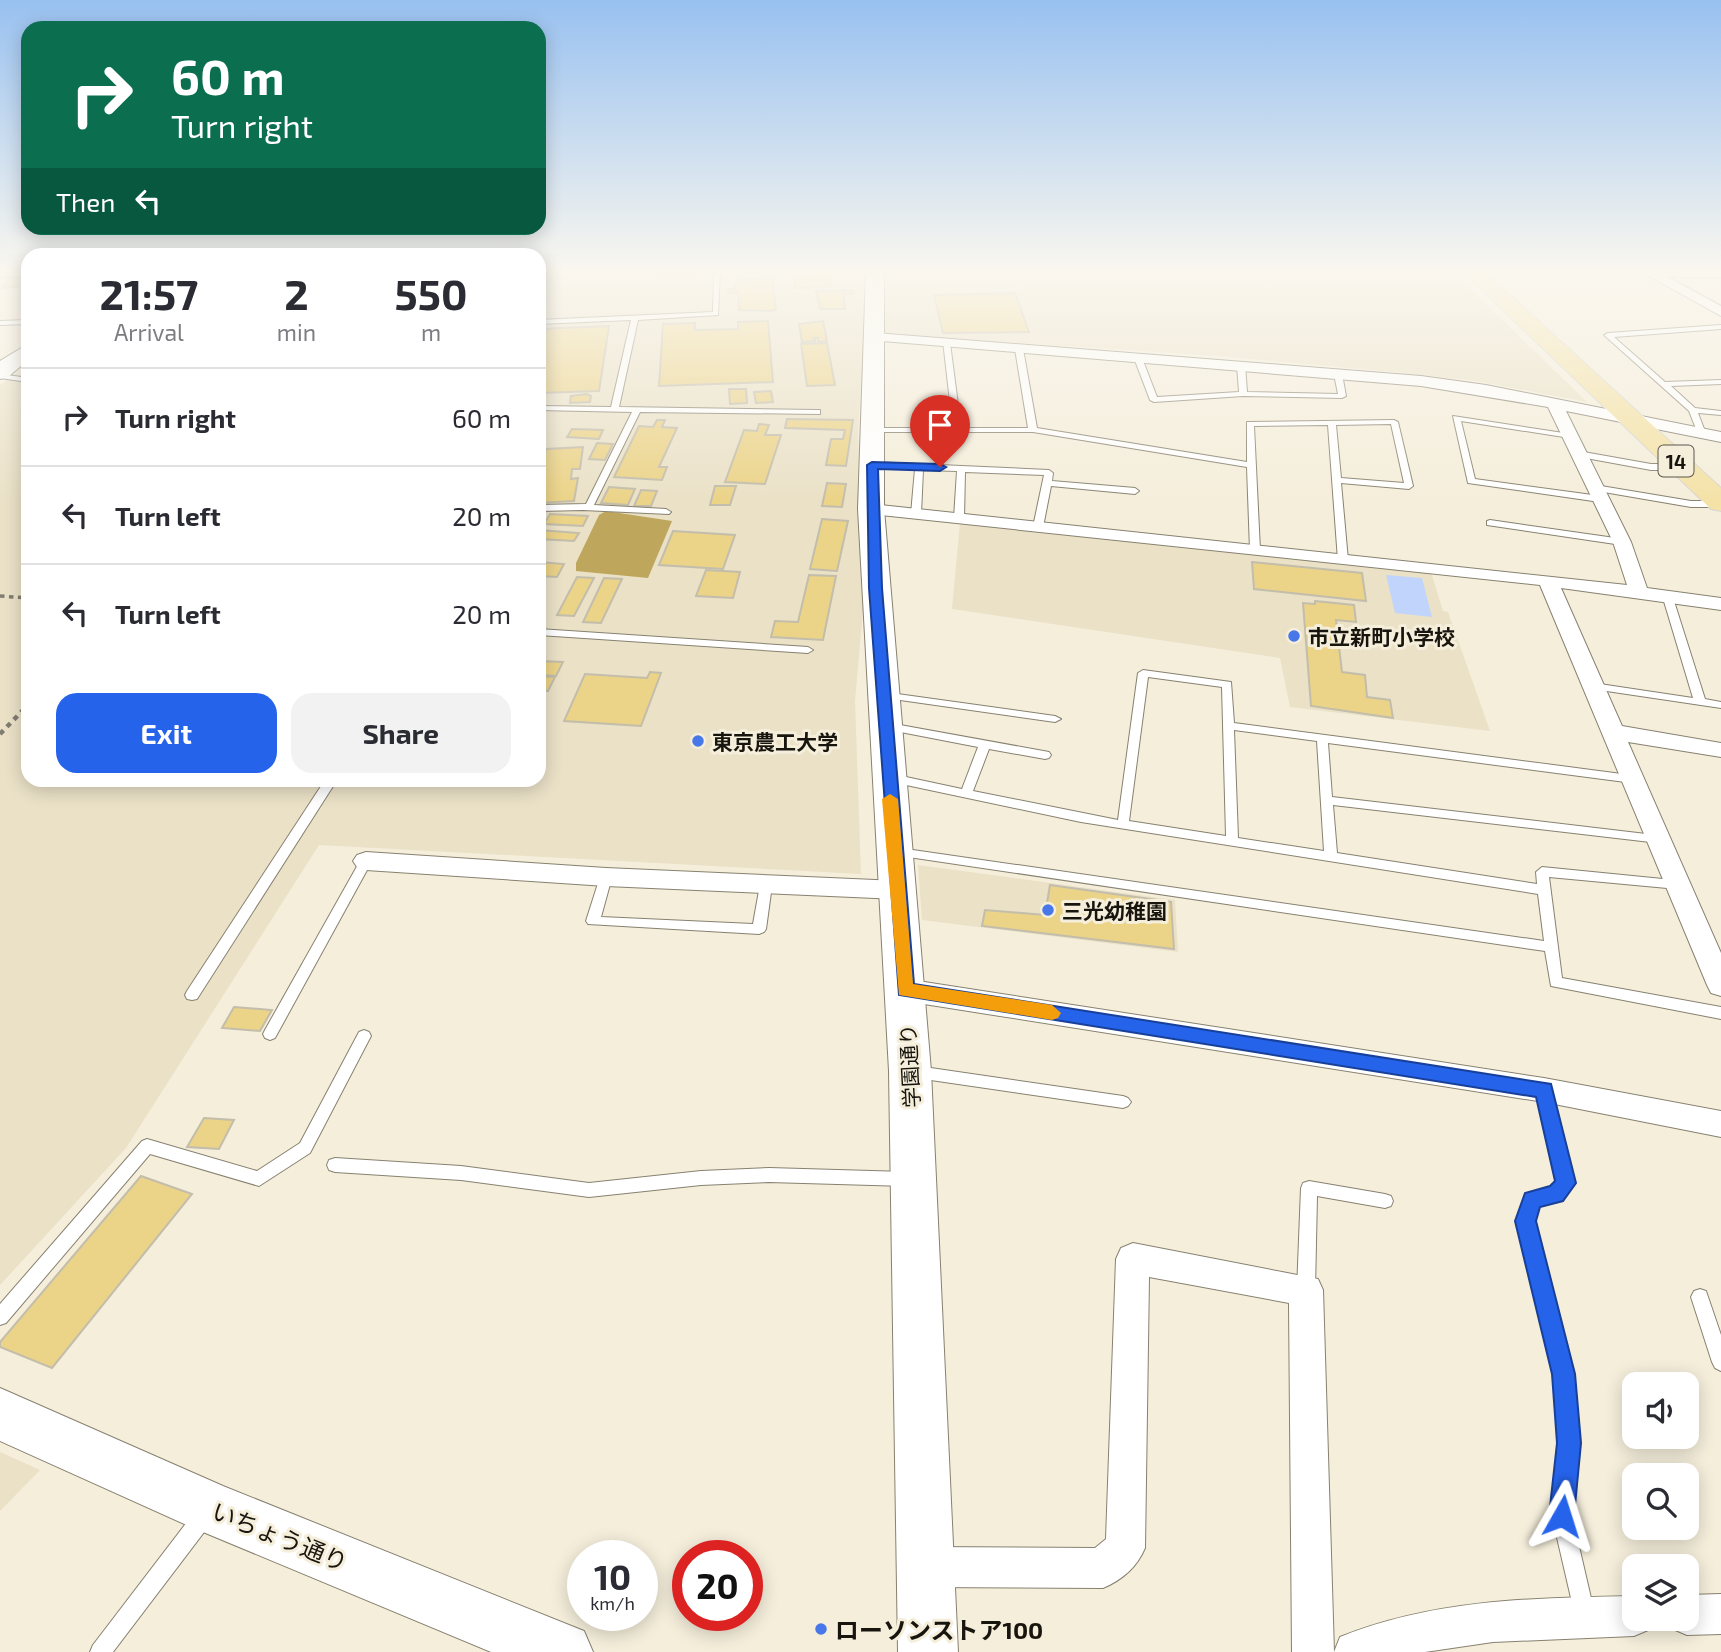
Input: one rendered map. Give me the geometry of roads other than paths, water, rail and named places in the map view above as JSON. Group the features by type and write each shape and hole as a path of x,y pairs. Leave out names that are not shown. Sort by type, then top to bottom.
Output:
{"main road":[{"name":"14","path":"1555,348 1721,503"},
{"name":"14","path":"1574,348 1721,483"}],"street":[{"name":"学園通り","path":"875,348 871,509 910,1071 928,1652"},
{"path":"1008,348 1421,380 1554,403 1721,437"},
{"path":"0,374 21,356"},
{"path":"1554,403 1622,542 1639,593"},
{"path":"871,509 1548,580 1721,604"},
{"path":"1548,580 1678,884 1712,943 1721,985"},
{"path":"1613,732 1721,750"},
{"path":"366,861 606,877 898,890"},
{"path":"905,990 1544,1090 1721,1124"},
{"path":"924,1567 1103,1568 1125,1548 1133,1259 1306,1290 1313,1652"},
{"name":"いちょう通り","path":"0,1414 210,1508 552,1650"},
{"path":"1699,1615 1721,1614"},
{"path":"1355,1652 1395,1636 1439,1628 1622,1616"}],"lane":[{"path":"614,410 628,348"},
{"path":"947,348 957,430"},
{"path":"1623,348 1693,410 1702,434"},
{"path":"1019,349 1033,430"},
{"path":"1138,358 1154,400 1243,394 1342,396 1338,374"},
{"path":"1241,365 1243,394"},
{"path":"0,374 21,378"},
{"path":"1664,384 1721,382"},
{"path":"546,408 817,412"},
{"path":"1693,410 1721,412"},
{"path":"589,507 636,411"},
{"path":"1570,436 1456,418 1471,481 1691,504 1721,503"},
{"path":"1255,550 1250,424 1394,422 1409,486 1336,480"},
{"path":"1332,423 1343,560"},
{"path":"872,447 957,430 1033,430 1251,464"},
{"path":"872,447 919,467 1049,473 1038,527"},
{"path":"1578,454 1651,467 1682,467"},
{"path":"916,514 919,467"},
{"path":"959,518 961,468"},
{"path":"1047,483 1135,491"},
{"path":"546,508 589,507 666,512"},
{"path":"1490,523 1622,542"},
{"path":"1668,598 1700,701"},
{"path":"546,632 808,650"},
{"path":"1123,824 1143,673 1227,684 1232,841"},
{"path":"1593,686 1721,705"},
{"path":"884,710 1055,719"},
{"path":"884,710 985,744 1045,755"},
{"path":"1228,726 1633,779"},
{"path":"1322,738 1331,856"},
{"path":"966,794 985,744"},
{"path":"888,777 1123,824 1544,890"},
{"path":"192,995 326,787"},
{"path":"1327,800 1659,839"},
{"path":"895,851 1551,947"},
{"path":"270,1034 366,861"},
{"path":"1678,884 1542,872 1556,982 1721,1013"},
{"path":"606,877 593,921 759,929 766,885"},
{"path":"0,1317 147,1146 259,1179 305,1148 364,1036"},
{"path":"910,1071 940,1072 1122,1101"},
{"path":"1544,1090 1566,1183 1556,1194 1532,1199 1525,1221 1564,1374 1569,1443 1562,1516 1585,1617"},
{"path":"335,1165 461,1173 589,1189 701,1178 769,1175 913,1179"},
{"path":"1306,1290 1309,1188 1385,1201"},
{"path":"1700,1297 1721,1362"},
{"path":"100,1652 210,1508"}],"water":[{"path":"1386,575 1422,578 1432,617 1395,613"}],"place":[{"name":"市立新町小学校","path":"1294,636"},
{"name":"東京農工大学","path":"698,741"},
{"name":"三光幼稚園","path":"1048,910"},
{"name":"ローソンストア100","path":"821,1629"}]}
